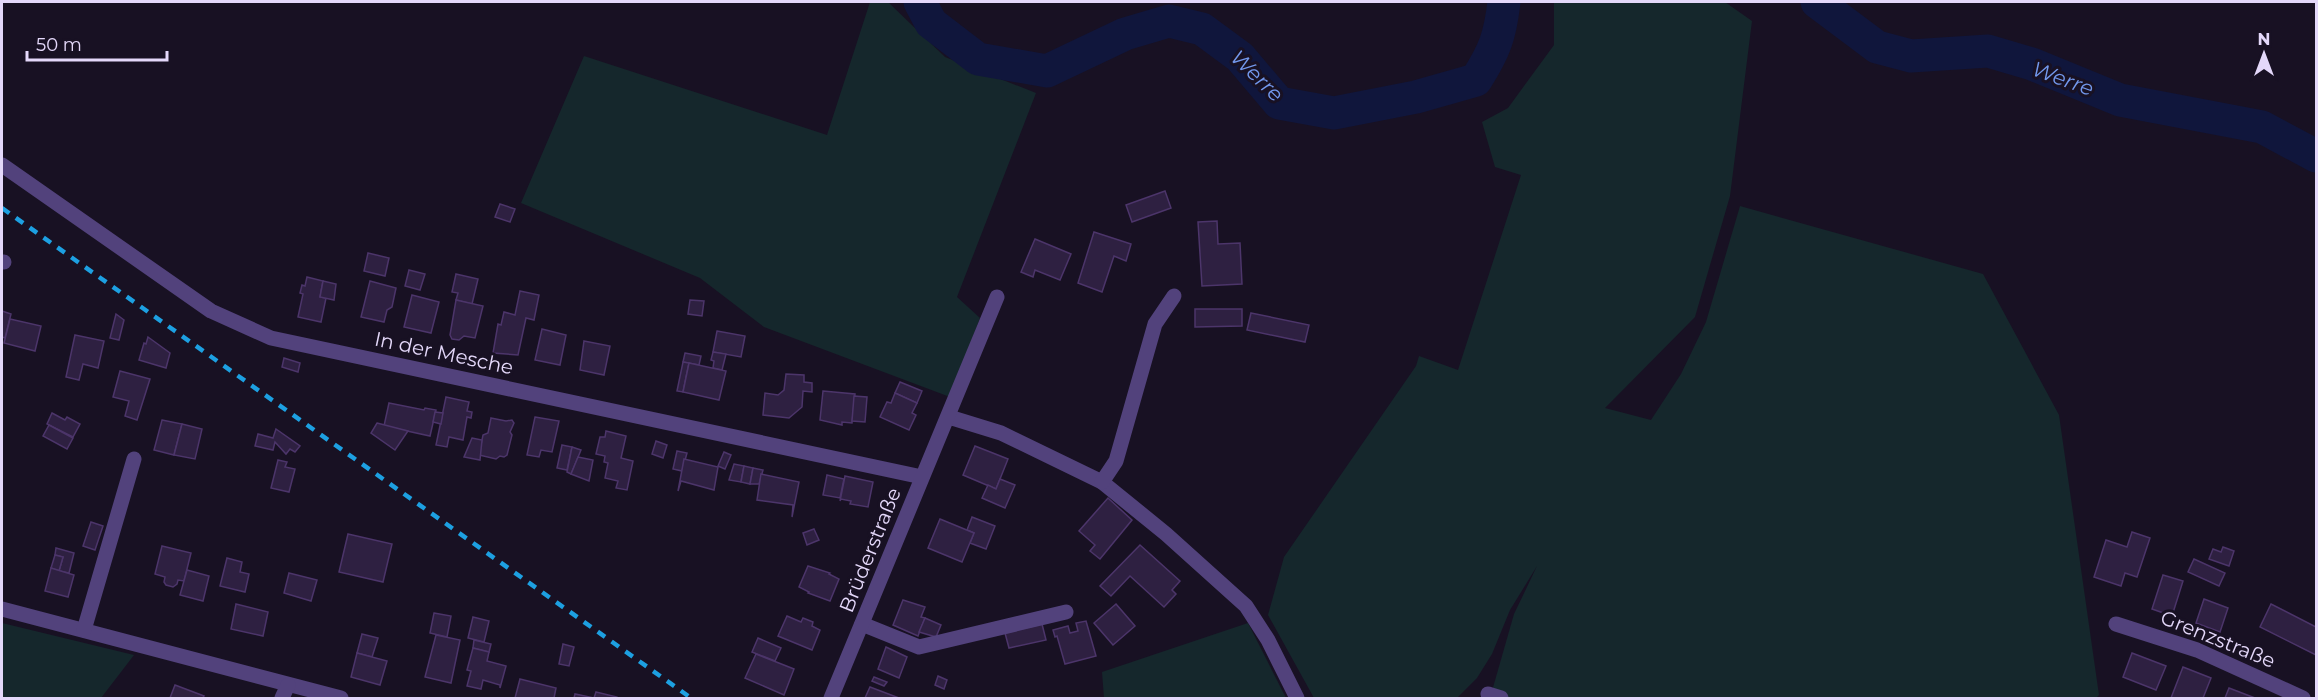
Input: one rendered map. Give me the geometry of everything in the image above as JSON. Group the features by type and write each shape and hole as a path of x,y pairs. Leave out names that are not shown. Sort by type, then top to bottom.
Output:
{"street":[{"name":"In der Mesche","path":"2,165 211,311 271,338 922,477"},
{"path":"1102,482 1116,461 1155,324 1174,296"},
{"name":"Brüderstraße","path":"831,699 997,297"},
{"path":"949,417 1001,433 1102,482 1166,534 1246,606 1268,640 1297,699"},
{"path":"84,630 134,459"},
{"path":"2,609 84,630 285,692 341,699"},
{"path":"862,624 919,647 1066,612"},
{"name":"Grenzstraße","path":"2116,624 2197,650 2303,699"}],"green space":[{"path":"870,2 888,2 945,57 1036,93 957,297 980,318 950,397 764,327 700,278 521,203 584,56 827,135"},
{"path":"1554,2 1725,2 1752,21 1730,196 1695,317 1605,408 1651,420 1681,374 1706,322 1740,206 1983,274 2059,415 2099,695 2096,698 1490,698 1514,614 1537,566 1510,610 1492,654 1477,678 1457,698 1314,698 1268,615 1284,557 1416,366 1419,356 1458,370 1521,175 1495,167 1482,122 1508,108 1554,45"},
{"path":"2,623 134,655 101,698 2,698"},
{"path":"1248,623 1286,698 1104,698 1102,672"}],"building":[{"path":"1165,191 1171,208 1132,222 1126,205"},
{"path":"500,204 515,209 510,222 495,217"},
{"path":"1217,221 1218,244 1240,243 1242,284 1202,286 1198,222"},
{"path":"1094,232 1131,244 1126,261 1114,256 1102,292 1078,283"},
{"path":"1035,239 1071,254 1060,280 1035,270 1033,277 1021,272"},
{"path":"368,253 389,258 385,276 364,271"},
{"path":"409,270 425,274 420,290 405,286"},
{"path":"456,274 478,279 472,304 456,300 458,293 452,292"},
{"path":"307,277 323,281 320,297 326,298 321,322 298,317 303,294 300,293"},
{"path":"323,281 336,284 334,300 320,297"},
{"path":"370,281 396,288 392,307 387,310 384,322 361,317"},
{"path":"520,291 539,295 534,320 526,318 518,355 493,353 498,324 501,325 504,312 515,315"},
{"path":"412,295 439,302 431,333 404,327"},
{"path":"456,300 483,306 475,338 464,336 459,340 452,339 450,335"},
{"path":"690,300 704,301 702,316 688,314"},
{"path":"1195,309 1242,309 1242,326 1195,327"},
{"path":"2,311 11,314 5,338 2,337"},
{"path":"1251,313 1309,325 1305,342 1247,330"},
{"path":"116,314 124,320 119,340 110,338"},
{"path":"10,319 41,326 35,351 4,343"},
{"path":"542,329 566,335 560,365 535,360"},
{"path":"717,331 745,336 741,357 713,352"},
{"path":"75,335 104,341 98,368 83,364 79,380 66,377"},
{"path":"148,337 170,353 166,368 139,360"},
{"path":"584,341 610,346 604,375 580,370"},
{"path":"713,352 726,354 722,370 713,368 714,361 711,360"},
{"path":"685,353 701,356 699,365 683,362"},
{"path":"284,358 300,363 298,372 282,367"},
{"path":"683,362 689,363 683,392 677,391"},
{"path":"689,363 726,371 719,400 683,392"},
{"path":"120,371 150,379 137,420 125,416 129,401 113,397"},
{"path":"786,374 804,375 804,382 812,383 812,392 803,391 802,407 789,418 763,415 765,393 778,395 784,390"},
{"path":"900,382 922,391 917,403 895,393"},
{"path":"823,391 855,394 852,423 842,422 842,425 820,420"},
{"path":"895,393 917,403 912,413 916,415 909,430 880,417 887,402 891,403"},
{"path":"854,396 867,397 865,422 852,421"},
{"path":"446,397 469,402 467,411 472,412 471,418 467,417 463,440 449,437 447,447 436,445"},
{"path":"389,403 436,410 430,436 384,426"},
{"path":"435,412 443,413 441,424 433,422"},
{"path":"52,413 80,424 73,437 47,424"},
{"path":"535,417 559,421 552,452 541,450 539,457 527,455"},
{"path":"491,418 512,420 514,423 510,432 512,435 507,455 496,459 479,455 483,435 488,433"},
{"path":"162,420 182,424 174,455 154,450"},
{"path":"377,423 408,431 395,450 371,433"},
{"path":"182,424 202,429 195,459 174,455"},
{"path":"49,425 73,438 67,449 43,436"},
{"path":"276,429 300,446 295,452 290,449 286,454 275,442 273,450 255,446 258,434 273,438"},
{"path":"606,431 626,436 621,458 633,461 627,490 616,488 618,481 605,478 608,463 604,462 605,456 596,454 600,437 605,437"},
{"path":"472,438 482,440 480,460 464,457"},
{"path":"656,441 667,445 663,458 652,454"},
{"path":"562,445 572,447 567,470 557,468"},
{"path":"975,446 1008,459 996,489 963,475"},
{"path":"572,447 581,450 571,474 567,472"},
{"path":"677,451 687,453 682,471 673,469"},
{"path":"724,452 731,455 725,469 718,466"},
{"path":"578,457 593,460 589,481 571,474"},
{"path":"684,459 718,467 714,490 681,481 678,491"},
{"path":"278,460 287,462 285,467 295,469 289,492 271,488"},
{"path":"734,464 744,466 741,482 729,480"},
{"path":"744,466 753,468 750,484 741,482"},
{"path":"753,468 763,470 759,484 750,484"},
{"path":"761,474 799,482 792,517 793,505 757,500"},
{"path":"827,475 844,479 840,498 823,495"},
{"path":"845,476 873,482 868,507 850,504 851,501 841,499 840,501"},
{"path":"1000,479 1015,485 1005,508 982,498 988,485 996,489"},
{"path":"1108,498 1132,520 1100,559 1090,551 1095,545 1079,531"},
{"path":"972,517 995,526 986,549 970,543 974,533 967,530"},
{"path":"940,519 974,533 962,562 928,548"},
{"path":"91,522 103,526 95,550 83,546"},
{"path":"814,529 819,540 807,545 803,533"},
{"path":"2132,532 2150,538 2137,577 2125,573 2121,586 2094,577 2106,540 2127,547"},
{"path":"348,534 392,544 383,582 339,572"},
{"path":"1140,545 1180,581 1172,590 1176,594 1164,607 1130,576 1111,596 1100,586"},
{"path":"162,546 191,553 184,581 178,580 173,587 166,585 165,577 155,574"},
{"path":"2223,547 2234,551 2229,566 2209,559 2213,549 2221,552"},
{"path":"56,548 74,553 69,573 59,571 63,557 55,555"},
{"path":"55,555 63,557 59,571 51,568"},
{"path":"227,558 242,562 240,572 249,574 245,592 220,586"},
{"path":"2194,559 2225,573 2219,586 2188,572"},
{"path":"808,566 830,573 839,579 830,601 799,587"},
{"path":"51,568 74,575 68,597 45,591"},
{"path":"187,570 209,576 203,601 180,595"},
{"path":"289,573 317,580 311,601 284,593"},
{"path":"2163,575 2183,581 2172,616 2152,609"},
{"path":"2204,599 2228,608 2220,632 2196,623"},
{"path":"903,600 925,607 921,617 925,618 918,636 893,625"},
{"path":"236,604 268,612 263,636 231,629"},
{"path":"1116,604 1135,626 1113,645 1094,623"},
{"path":"2271,604 2316,627 2316,655 2260,627"},
{"path":"434,613 451,616 447,637 430,633"},
{"path":"787,616 801,622 803,618 813,622 812,626 820,630 812,650 778,636"},
{"path":"473,617 489,621 484,642 468,638"},
{"path":"925,618 941,625 936,637 919,632"},
{"path":"1086,621 1096,656 1065,664 1053,630 1068,626 1070,633 1078,631 1076,623"},
{"path":"1042,624 1046,640 1009,648 1005,633"},
{"path":"362,634 378,638 372,657 357,653"},
{"path":"436,635 460,640 451,683 425,677"},
{"path":"758,638 781,648 775,661 752,652"},
{"path":"474,640 491,644 489,652 473,648"},
{"path":"563,644 574,647 569,666 559,664"},
{"path":"886,647 907,657 899,678 878,669"},
{"path":"473,648 489,652 487,661 506,666 500,688 500,685 483,680 481,689 467,686 471,671 467,670"},
{"path":"357,653 387,661 380,685 351,677"},
{"path":"2132,653 2166,666 2156,690 2123,677"},
{"path":"756,654 794,669 784,695 745,678"},
{"path":"2183,667 2211,678 2203,698 2171,698"},
{"path":"938,676 947,680 944,689 935,685"},
{"path":"874,677 887,682 884,686 872,681"},
{"path":"520,679 556,688 554,698 515,698"},
{"path":"175,685 204,696 203,698 170,698"},
{"path":"870,687 899,698 865,698"},
{"path":"2229,688 2255,698 2225,698"},
{"path":"596,692 617,697 617,698 594,698"},
{"path":"575,694 594,698 574,698"}],"waterway":[{"name":"Werre","path":"920,2 931,23 978,59 1047,71 1125,34 1169,21 1202,29 1240,57 1279,103 1334,113 1416,97 1476,80 1496,42 1504,2"},
{"name":"Werre","path":"1817,2 1877,47 1911,56 1988,51 2032,64 2120,100 2262,127 2316,156"}],"railway":[{"path":"2,208 691,698"}]}
